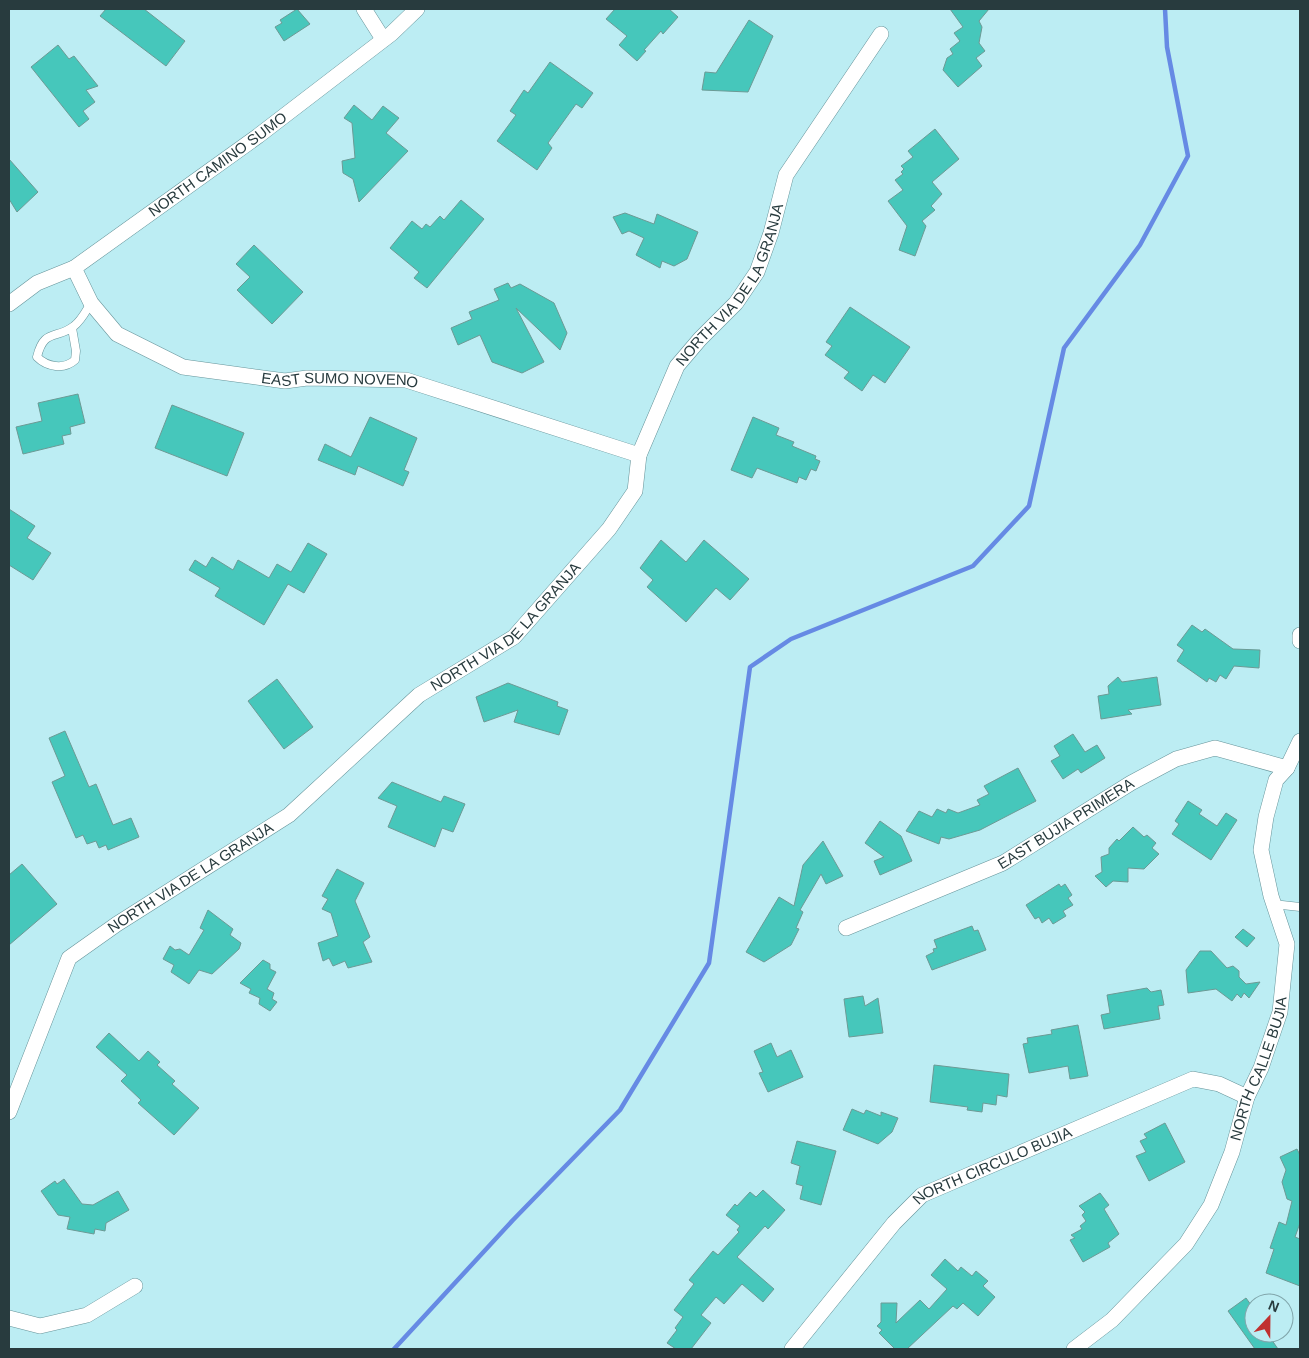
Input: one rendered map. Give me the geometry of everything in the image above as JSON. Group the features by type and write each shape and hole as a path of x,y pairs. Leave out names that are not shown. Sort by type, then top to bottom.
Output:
{"street":[{"path":"364,9 383,39"},
{"name":"NORTH CAMINO SUMO","path":"9,304 37,283 74,268 258,136 383,39 417,9"},
{"name":"NORTH VIA DE LA GRANJA","path":"9,1112 70,958 117,924 289,815 419,695 514,637 609,529 635,491 639,455 677,366 700,339 736,303 756,272 771,233 786,175 881,34"},
{"name":"EAST SUMO NOVENO","path":"74,268 91,304 118,334 183,366 285,381 307,378 406,380 639,455"},
{"path":"1300,635 1300,641"},
{"name":"NORTH CALLE BUJIA","path":"1074,1349 1112,1320 1186,1244 1211,1205 1232,1152 1247,1097 1261,1068 1280,1012 1286,944 1273,904 1261,850 1266,817 1276,780 1287,768 1300,740"},
{"name":"EAST BUJIA PRIMERA","path":"846,928 1003,863 1131,783 1176,759 1215,748 1287,768"},
{"name":"NORTH CIRCULO BUJIA","path":"792,1349 894,1223 922,1195 1193,1079 1219,1084 1247,1097"},
{"path":"9,1318 40,1326 87,1315 135,1286"}],"lane":[{"path":"72,328 76,351 75,360 70,364 50,366 43,364 38,357 41,343 47,337 72,328 91,304"},
{"path":"1273,904 1300,907"}],"building":[{"path":"106,9 144,9 185,41 166,66 100,16"},
{"path":"297,9 310,24 284,41 275,27 282,23 280,20"},
{"path":"615,9 669,9 678,17 663,34 661,31 637,61 619,45 627,36 606,19"},
{"path":"950,9 989,9 979,21 982,27 979,43 985,51 976,58 982,66 958,87 943,70 947,58 953,54 950,49 960,41 954,33 963,27"},
{"path":"749,20 773,36 748,92 702,90 705,72 716,73"},
{"path":"58,45 69,59 74,56 98,86 86,90 95,102 83,111 89,119 79,127 31,67"},
{"path":"550,62 593,93 582,108 576,104 548,143 552,148 537,170 497,141 516,115 510,111 524,90 528,93"},
{"path":"354,105 372,120 383,106 399,118 386,133 408,151 359,202 353,179 343,173 342,161 355,158 352,123 344,118"},
{"path":"935,129 959,159 932,182 942,194 931,206 935,210 922,221 926,226 915,256 899,250 907,226 888,201 903,190 895,180 903,174 901,172 904,169 901,166 913,157 908,151"},
{"path":"9,159 38,192 17,212 9,199"},
{"path":"461,200 484,219 427,288 414,278 419,272 390,248 412,221 422,229 426,224 430,227 440,216 444,220"},
{"path":"625,213 654,224 657,214 698,232 687,259 674,266 662,261 660,268 636,255 644,238 629,231 622,234 613,217"},
{"path":"254,245 303,292 272,324 237,290 250,277 236,264"},
{"path":"508,283 511,288 520,284 554,303 567,333 560,350 516,308 544,362 522,373 492,362 480,335 458,345 451,328 472,319 469,312 499,300 494,289"},
{"path":"850,307 910,347 885,383 873,375 862,391 844,378 849,372 825,355 832,346 826,342"},
{"path":"78,394 85,423 70,427 71,434 62,436 64,444 23,454 16,427 42,421 38,403"},
{"path":"172,405 244,433 227,476 155,448"},
{"path":"370,417 417,438 404,470 409,472 403,486 358,466 355,475 318,460 325,444 351,457"},
{"path":"753,417 779,428 776,435 794,442 792,446 816,456 815,459 820,461 816,471 811,469 806,480 799,477 797,483 757,468 752,478 731,470"},
{"path":"9,509 35,526 27,538 51,553 33,580 9,565"},
{"path":"661,540 686,562 704,540 749,579 730,600 716,588 686,622 647,587 653,580 640,568"},
{"path":"308,543 327,554 304,593 288,584 264,625 215,596 220,588 189,570 195,560 206,567 212,557 233,570 238,560 269,578 277,564 291,572"},
{"path":"1192,625 1202,632 1205,629 1233,649 1260,650 1259,668 1234,666 1226,679 1220,675 1216,682 1209,678 1207,682 1177,661 1184,650 1177,645"},
{"path":"1118,677 1122,682 1157,677 1161,705 1128,710 1132,714 1101,719 1098,696 1109,694 1108,686"},
{"path":"277,679 313,727 284,749 248,701"},
{"path":"508,683 558,702 557,706 568,710 559,735 514,722 518,710 484,722 476,697"},
{"path":"65,731 89,787 96,784 113,825 131,818 139,837 108,850 106,845 99,848 96,841 87,844 83,835 76,838 52,782 65,776 49,738"},
{"path":"1073,734 1085,752 1097,745 1105,758 1081,773 1078,769 1063,779 1051,761 1060,756 1054,746"},
{"path":"1018,768 1036,801 980,830 949,839 941,837 939,844 906,831 919,811 932,817 937,809 946,813 948,809 958,813 980,805 977,800 989,794 984,786"},
{"path":"392,782 441,802 444,796 465,804 453,832 442,828 435,847 388,827 397,806 378,798"},
{"path":"1188,801 1202,810 1199,814 1217,826 1226,813 1237,820 1211,860 1172,834 1179,824 1175,821"},
{"path":"880,821 901,836 912,861 880,875 874,861 884,857 865,843"},
{"path":"1133,827 1144,837 1147,835 1156,843 1152,848 1159,854 1144,869 1128,868 1128,882 1113,881 1106,887 1095,876 1102,872 1101,857 1109,854 1109,848 1117,839 1119,841"},
{"path":"823,841 843,876 826,884 821,874 800,910 803,912 796,928 799,929 791,945 764,962 746,952 779,897 794,906 803,865"},
{"path":"22,864 57,904 9,945 9,875"},
{"path":"337,869 364,883 355,901 370,937 363,942 372,962 348,968 345,961 333,966 329,958 323,961 318,943 338,936 331,913 322,909 328,899 322,896"},
{"path":"1059,884 1061,887 1065,884 1072,895 1068,898 1073,905 1063,911 1066,916 1053,924 1049,918 1042,923 1039,917 1035,919 1026,905"},
{"path":"208,910 233,929 230,935 241,943 239,949 212,974 199,970 189,984 171,972 174,965 163,959 170,946 175,950 180,949 189,955 204,930 200,928"},
{"path":"972,926 974,931 978,930 986,950 932,970 926,956 934,952 933,949 937,948 934,940"},
{"path":"1243,929 1255,938 1247,947 1235,937"},
{"path":"1200,951 1211,951 1227,968 1233,966 1239,971 1239,977 1246,984 1260,982 1249,998 1244,993 1241,998 1237,994 1232,1001 1216,989 1188,993 1186,970"},
{"path":"263,960 270,964 270,969 276,972 267,989 274,993 272,999 277,1002 270,1011 259,1004 260,998 249,993 251,989 240,983"},
{"path":"1147,988 1151,992 1161,990 1164,1005 1158,1006 1160,1019 1104,1029 1101,1015 1110,1013 1107,995"},
{"path":"863,996 865,1006 878,998 883,1033 849,1037 844,999"},
{"path":"1078,1025 1088,1076 1070,1079 1068,1066 1029,1073 1023,1044 1028,1043 1027,1038 1052,1034 1051,1030"},
{"path":"109,1033 139,1061 148,1051 160,1062 157,1065 175,1081 172,1084 199,1108 174,1135 138,1103 141,1100 121,1081 127,1075 96,1047"},
{"path":"771,1043 777,1057 791,1050 803,1077 768,1092 759,1073 763,1072 754,1051"},
{"path":"934,1065 1009,1074 1007,1097 997,1095 996,1105 983,1103 982,1112 967,1110 968,1107 930,1102"},
{"path":"852,1109 864,1114 866,1110 881,1116 881,1112 898,1118 892,1132 878,1144 843,1130"},
{"path":"1165,1123 1185,1162 1149,1181 1136,1156 1146,1152 1140,1141 1147,1138 1144,1134"},
{"path":"797,1141 836,1151 821,1205 800,1199 803,1186 796,1184 800,1166 791,1163"},
{"path":"1297,1149 1300,1155 1300,1223 1295,1237 1300,1239 1300,1286 1266,1273 1274,1249 1270,1248 1279,1222 1286,1225 1292,1201 1287,1199 1282,1182 1286,1170 1280,1157"},
{"path":"64,1179 82,1204 93,1205 118,1191 129,1210 106,1223 105,1231 95,1229 94,1234 67,1229 70,1217 58,1215 41,1191 55,1181 57,1184"},
{"path":"763,1190 785,1210 768,1229 765,1226 737,1257 774,1289 763,1302 742,1284 724,1304 716,1297 701,1315 711,1323 691,1349 676,1349 667,1343 677,1330 675,1328 683,1317 674,1310 694,1284 689,1280 713,1251 718,1255 739,1232 737,1230 740,1226 726,1215 735,1204 737,1206 750,1192 756,1197"},
{"path":"1100,1193 1109,1205 1104,1209 1119,1234 1108,1243 1110,1247 1083,1262 1070,1240 1075,1238 1071,1235 1082,1229 1080,1226 1086,1221 1082,1215 1085,1212 1079,1206"},
{"path":"945,1259 958,1271 961,1267 972,1276 976,1271 988,1281 983,1286 995,1297 978,1316 963,1303 957,1309 953,1306 907,1349 895,1349 879,1333 882,1330 877,1326 881,1322 881,1303 897,1303 896,1323 920,1300 929,1309 947,1289 931,1275"},
{"path":"1244,1299 1244,1334 1228,1311"},
{"path":"1251,1343 1274,1343 1278,1349 1255,1349"}],"waterway":[{"path":"394,1349 513,1220 620,1110 709,963 750,667 791,639 973,566 1029,506 1064,348 1140,245 1188,156 1167,47 1165,9"}]}
